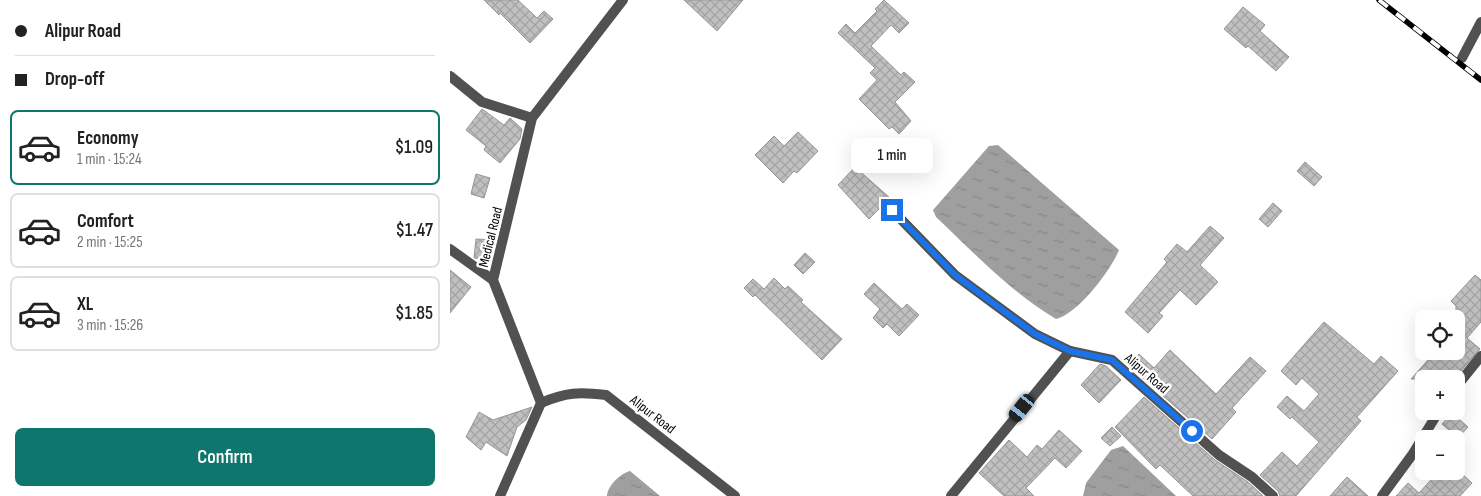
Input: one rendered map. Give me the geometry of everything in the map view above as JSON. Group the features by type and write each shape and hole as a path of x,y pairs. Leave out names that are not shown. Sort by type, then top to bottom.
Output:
{"street":[{"name":"Medical Road","path":"541,403 493,280 532,118 623,0"},
{"path":"1462,58 1481,22"},
{"path":"450,76 482,102 532,118"},
{"name":"Alipur Road","path":"892,210 955,275 1035,334 1070,351 1112,360 1219,455 1252,477 1273,496"},
{"path":"450,249 493,280"},
{"path":"951,496 1070,351"},
{"path":"1465,376 1481,356"},
{"name":"Alipur Road","path":"541,403 561,394 581,392 606,395 735,496"},
{"path":"500,496 541,403"},
{"path":"1384,495 1433,420"}],"water":[{"path":"998,145 1119,250 1109,269 1093,290 1074,309 1056,319 1024,297 993,271 936,217 933,210 989,146"},
{"path":"1123,446 1176,496 1083,496 1086,483 1111,450"},
{"path":"630,471 660,496 607,496 609,488 615,480"}],"building":[{"path":"484,0 518,0 537,18 544,11 553,19 530,43"},
{"path":"684,0 743,0 717,31"},
{"path":"884,0 909,23 899,33 891,25 871,46 901,75 904,72 915,82 895,102 911,121 899,134 892,127 889,129 859,99 877,80 870,73 875,68 838,33 846,24 855,33 877,11 875,9"},
{"path":"1243,7 1265,25 1260,31 1289,57 1276,71 1248,46 1246,48 1224,29"},
{"path":"482,109 504,125 510,118 522,129 520,139 500,163 484,150 486,146 466,130"},
{"path":"798,132 818,151 797,173 794,171 783,183 755,155 774,136 784,146"},
{"path":"1305,162 1322,177 1314,186 1297,171"},
{"path":"855,167 890,198 869,219 838,185"},
{"path":"476,174 490,178 484,198 471,194"},
{"path":"1273,203 1282,211 1268,227 1259,219"},
{"path":"1210,226 1224,238 1200,265 1218,282 1196,305 1180,290 1159,313 1163,316 1148,333 1125,312 1167,262 1164,259 1177,244 1187,252"},
{"path":"476,239 494,240 491,260 474,258"},
{"path":"805,253 815,262 803,274 794,265"},
{"path":"450,270 471,287 450,313"},
{"path":"1475,275 1481,280 1481,322 1467,338 1480,349 1462,370 1419,370 1428,360 1465,360 1465,310 1456,310 1456,306 1451,301"},
{"path":"774,278 785,289 788,286 803,300 801,302 842,339 822,360 755,295 753,297 744,288 753,279 764,289"},
{"path":"874,283 902,309 907,304 919,315 899,336 887,324 883,328 873,318 880,309 864,294"},
{"path":"1324,322 1374,364 1381,356 1398,371 1357,417 1361,421 1296,496 1280,496 1278,491 1260,475 1282,452 1297,466 1319,442 1292,417 1290,419 1277,407 1287,396 1304,411 1319,394 1302,378 1296,385 1281,371"},
{"path":"1170,350 1216,394 1250,357 1266,371 1232,408 1236,412 1212,439 1128,365 1139,354 1154,368"},
{"path":"1100,364 1106,366 1121,380 1099,403 1081,385"},
{"path":"1144,397 1215,460 1248,482 1263,496 1193,496 1160,465 1156,469 1115,427"},
{"path":"532,407 526,420 517,427 507,456 486,442 481,450 466,437 479,412 493,420"},
{"path":"1446,420 1460,420 1468,427 1465,430 1449,430 1442,424"},
{"path":"1112,427 1121,436 1110,446 1101,438"},
{"path":"1059,430 1082,451 1066,468 1055,458 1026,488 1034,496 1004,496 979,473 1009,440 1027,457 1037,445 1042,449"},
{"path":"1347,477 1368,496 1330,496"},
{"path":"1465,477 1472,483 1460,496 1396,496 1408,483 1419,493 1431,480 1465,480"}],"railway":[{"path":"1379,0 1481,80"}],"route":[{"path":"892,210 955,275 1035,334 1070,351 1112,360 1192,431"}]}
